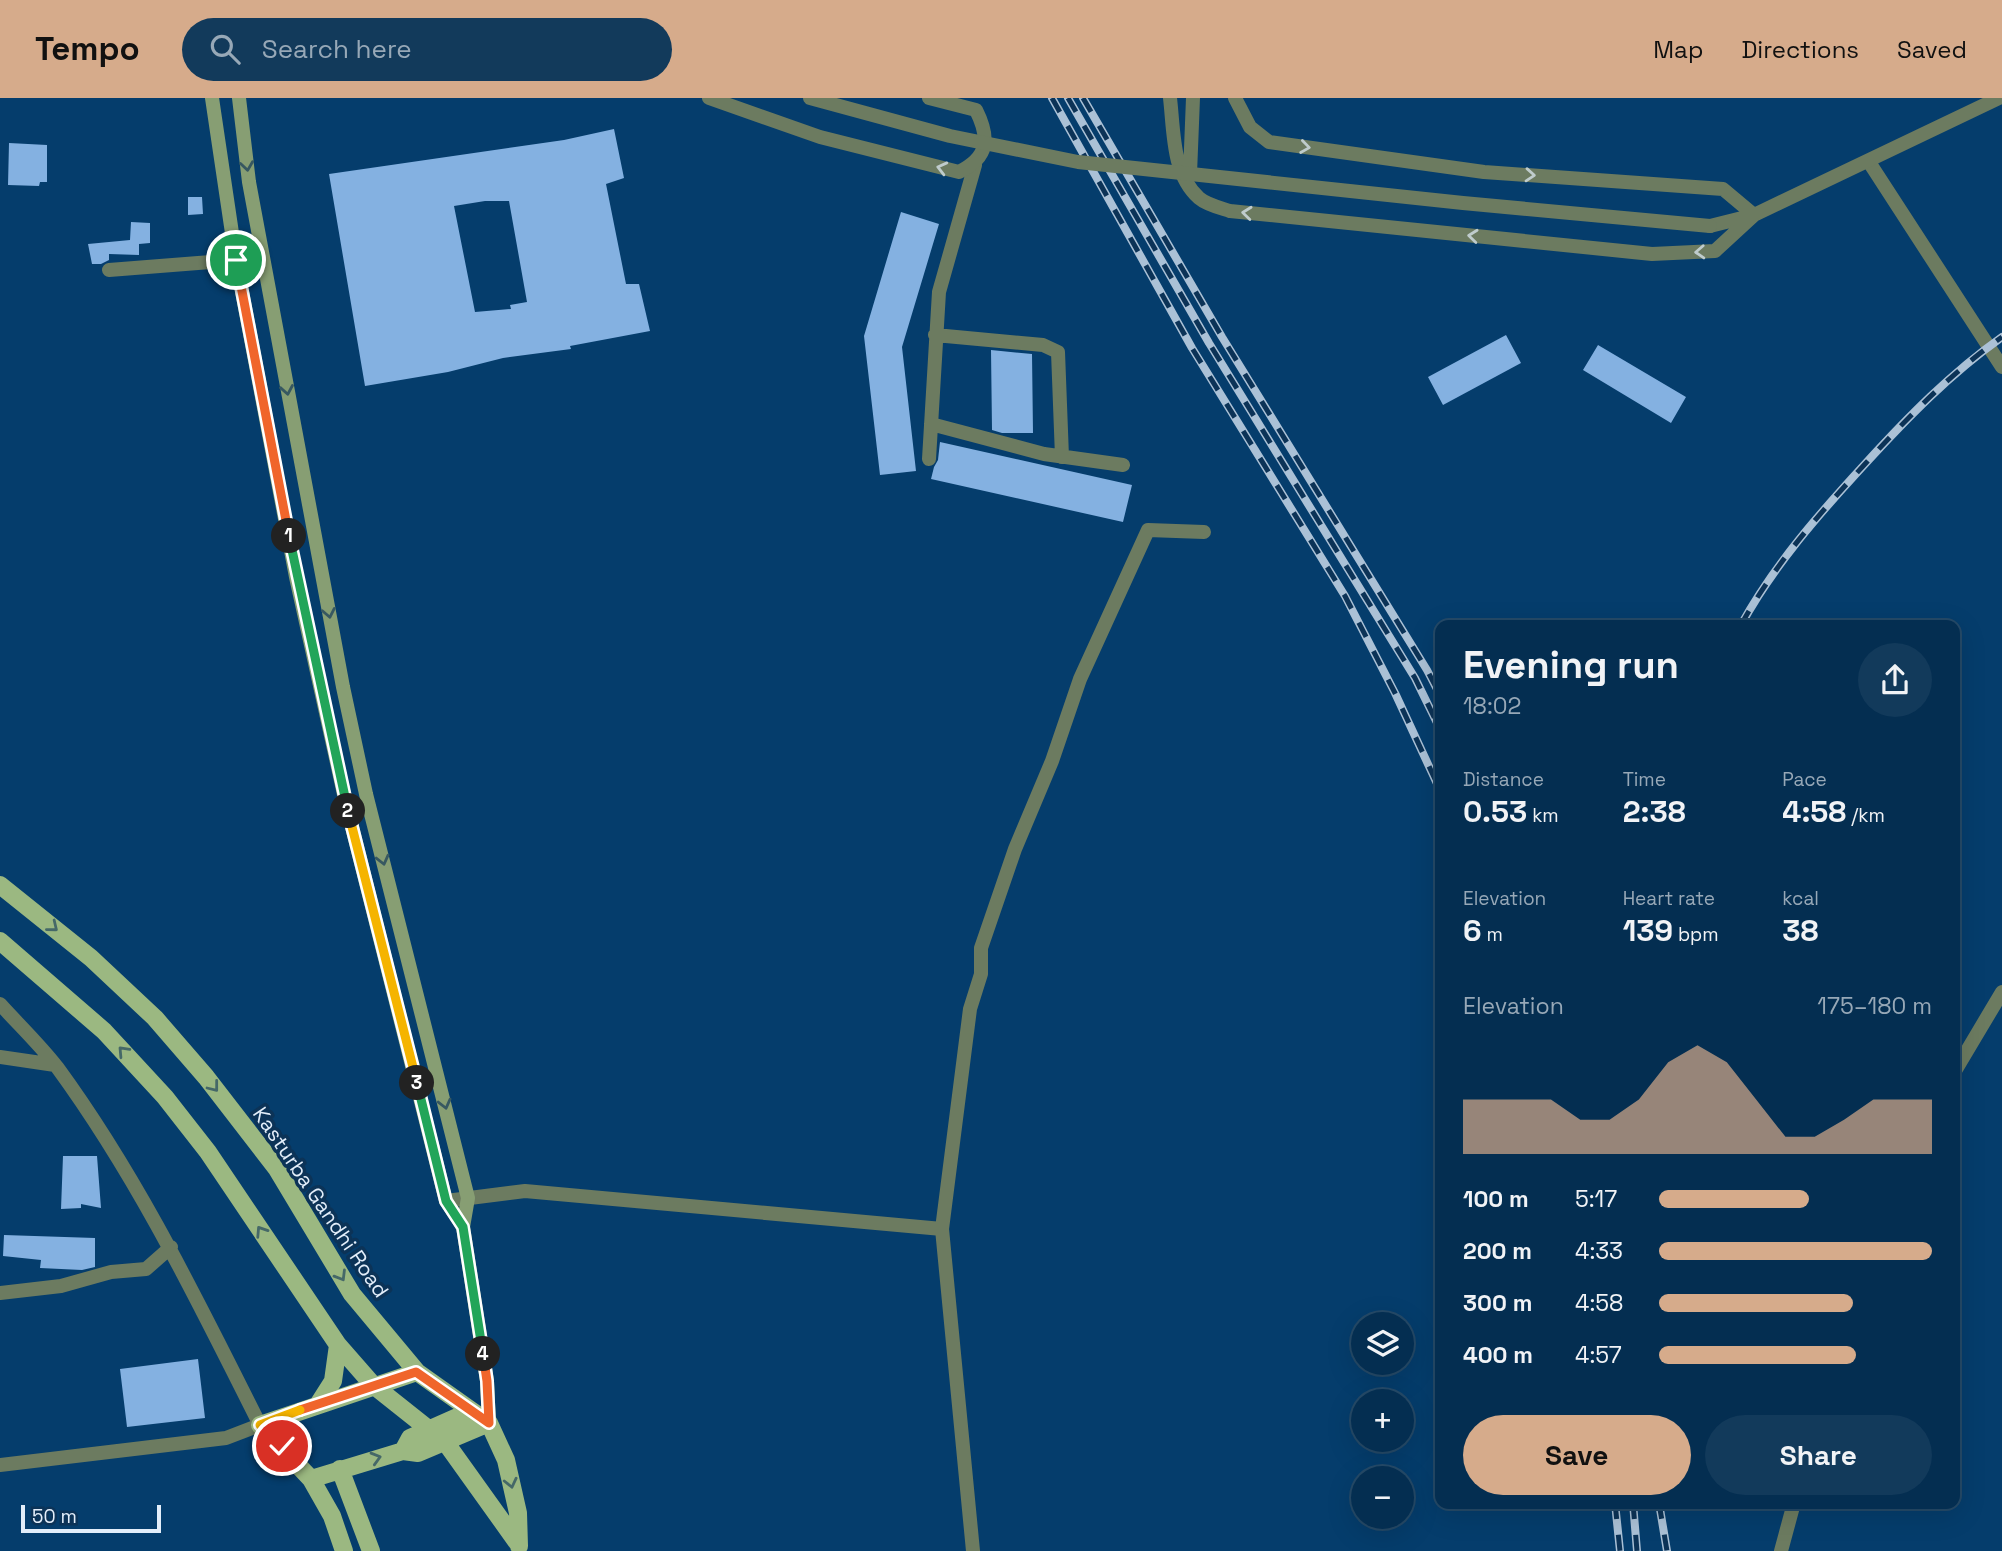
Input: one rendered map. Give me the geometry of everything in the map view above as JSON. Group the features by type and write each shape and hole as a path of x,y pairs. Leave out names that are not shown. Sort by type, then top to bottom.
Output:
{"main road":[{"path":"212,98 236,260 296,577 345,799 446,1201 463,1227"},
{"path":"239,98 252,196 343,687 366,794 468,1198 463,1227 487,1381 489,1423 506,1460 518,1513 520,1548"},
{"name":"Kasturba Gandhi Road","path":"0,885 91,958 164,1027 277,1169 352,1294 416,1372 489,1423"},
{"path":"0,941 104,1031 165,1097 208,1152 338,1345 373,1385 446,1443 520,1548"},
{"path":"319,1403 333,1381 338,1345"},
{"path":"344,1551 332,1516 311,1479 260,1425 416,1372"},
{"path":"403,1451 410,1438 471,1411"},
{"path":"311,1479 403,1451 418,1453 489,1423"},
{"path":"340,1469 371,1551"}],"street":[{"path":"709,98 820,136 959,172 975,164"},
{"path":"810,98 950,136 1078,162 1710,226 1754,215 1999,98"},
{"path":"929,98 976,110 984,125 985,136 983,152 975,164 939,292 929,459"},
{"path":"1170,98 1177,161 1190,187 1201,200 1230,211 1652,254 1715,251 1754,215"},
{"path":"1190,174 1193,98"},
{"path":"1235,98 1250,128 1269,142 1484,172 1723,189 1754,215"},
{"path":"1869,162 2002,367"},
{"path":"109,270 236,260"},
{"path":"935,335 1043,345 1058,352 1062,457"},
{"path":"931,424 1062,457 1123,465"},
{"path":"973,1551 942,1229 970,1009 981,974 981,948 1015,849 1052,761 1080,679 1148,530 1203,532"},
{"path":"1960,1063 2002,992"},
{"path":"0,1004 55,1065 118,1155 171,1247 260,1425 226,1438 0,1465"},
{"path":"0,1057 55,1065"},
{"path":"446,1201 525,1191 942,1229"},
{"path":"0,1293 61,1286 111,1272 146,1269 171,1247"},
{"path":"1781,1551 1792,1509"}],"building":[{"path":"614,129 624,178 606,184 626,284 639,284 650,331 570,346 571,349 503,358 448,372 365,386 329,174 564,140","holes":["485,201 509,201 527,302 510,305 511,309 475,312 454,206"]},
{"path":"9,143 47,145 47,182 40,182 39,186 8,185"},
{"path":"188,197 202,197 203,214 188,215"},
{"path":"901,212 939,224 902,347 916,471 880,475 864,336"},
{"path":"131,222 150,223 150,243 139,244 139,255 109,254 109,260 92,264 88,244 130,240"},
{"path":"1506,335 1521,363 1443,405 1428,377"},
{"path":"1598,345 1686,397 1671,423 1583,370"},
{"path":"991,350 1032,354 1033,433 1002,433 992,430"},
{"path":"940,442 1132,485 1123,522 931,479 938,460"},
{"path":"63,1156 97,1156 101,1208 81,1204 81,1208 61,1209"},
{"path":"4,1235 95,1238 95,1267 82,1270 40,1268 41,1260 3,1256"},
{"path":"198,1359 205,1418 127,1427 120,1369"}],"railway":[{"path":"1052,98 1192,348 1345,596 1395,693 1435,779"},
{"path":"1068,98 1209,343 1415,678 1435,719"},
{"path":"1083,98 1222,337 1435,685"},
{"path":"1744,620 1783,561 1848,483 1930,397 2002,337"},
{"path":"1616,1509 1620,1551"},
{"path":"1634,1509 1637,1551"},
{"path":"1660,1509 1667,1551"}],"route":[{"path":"236,260 296,577 345,799 446,1201 463,1227 487,1381 489,1423 416,1372 260,1425 282,1446"}]}
